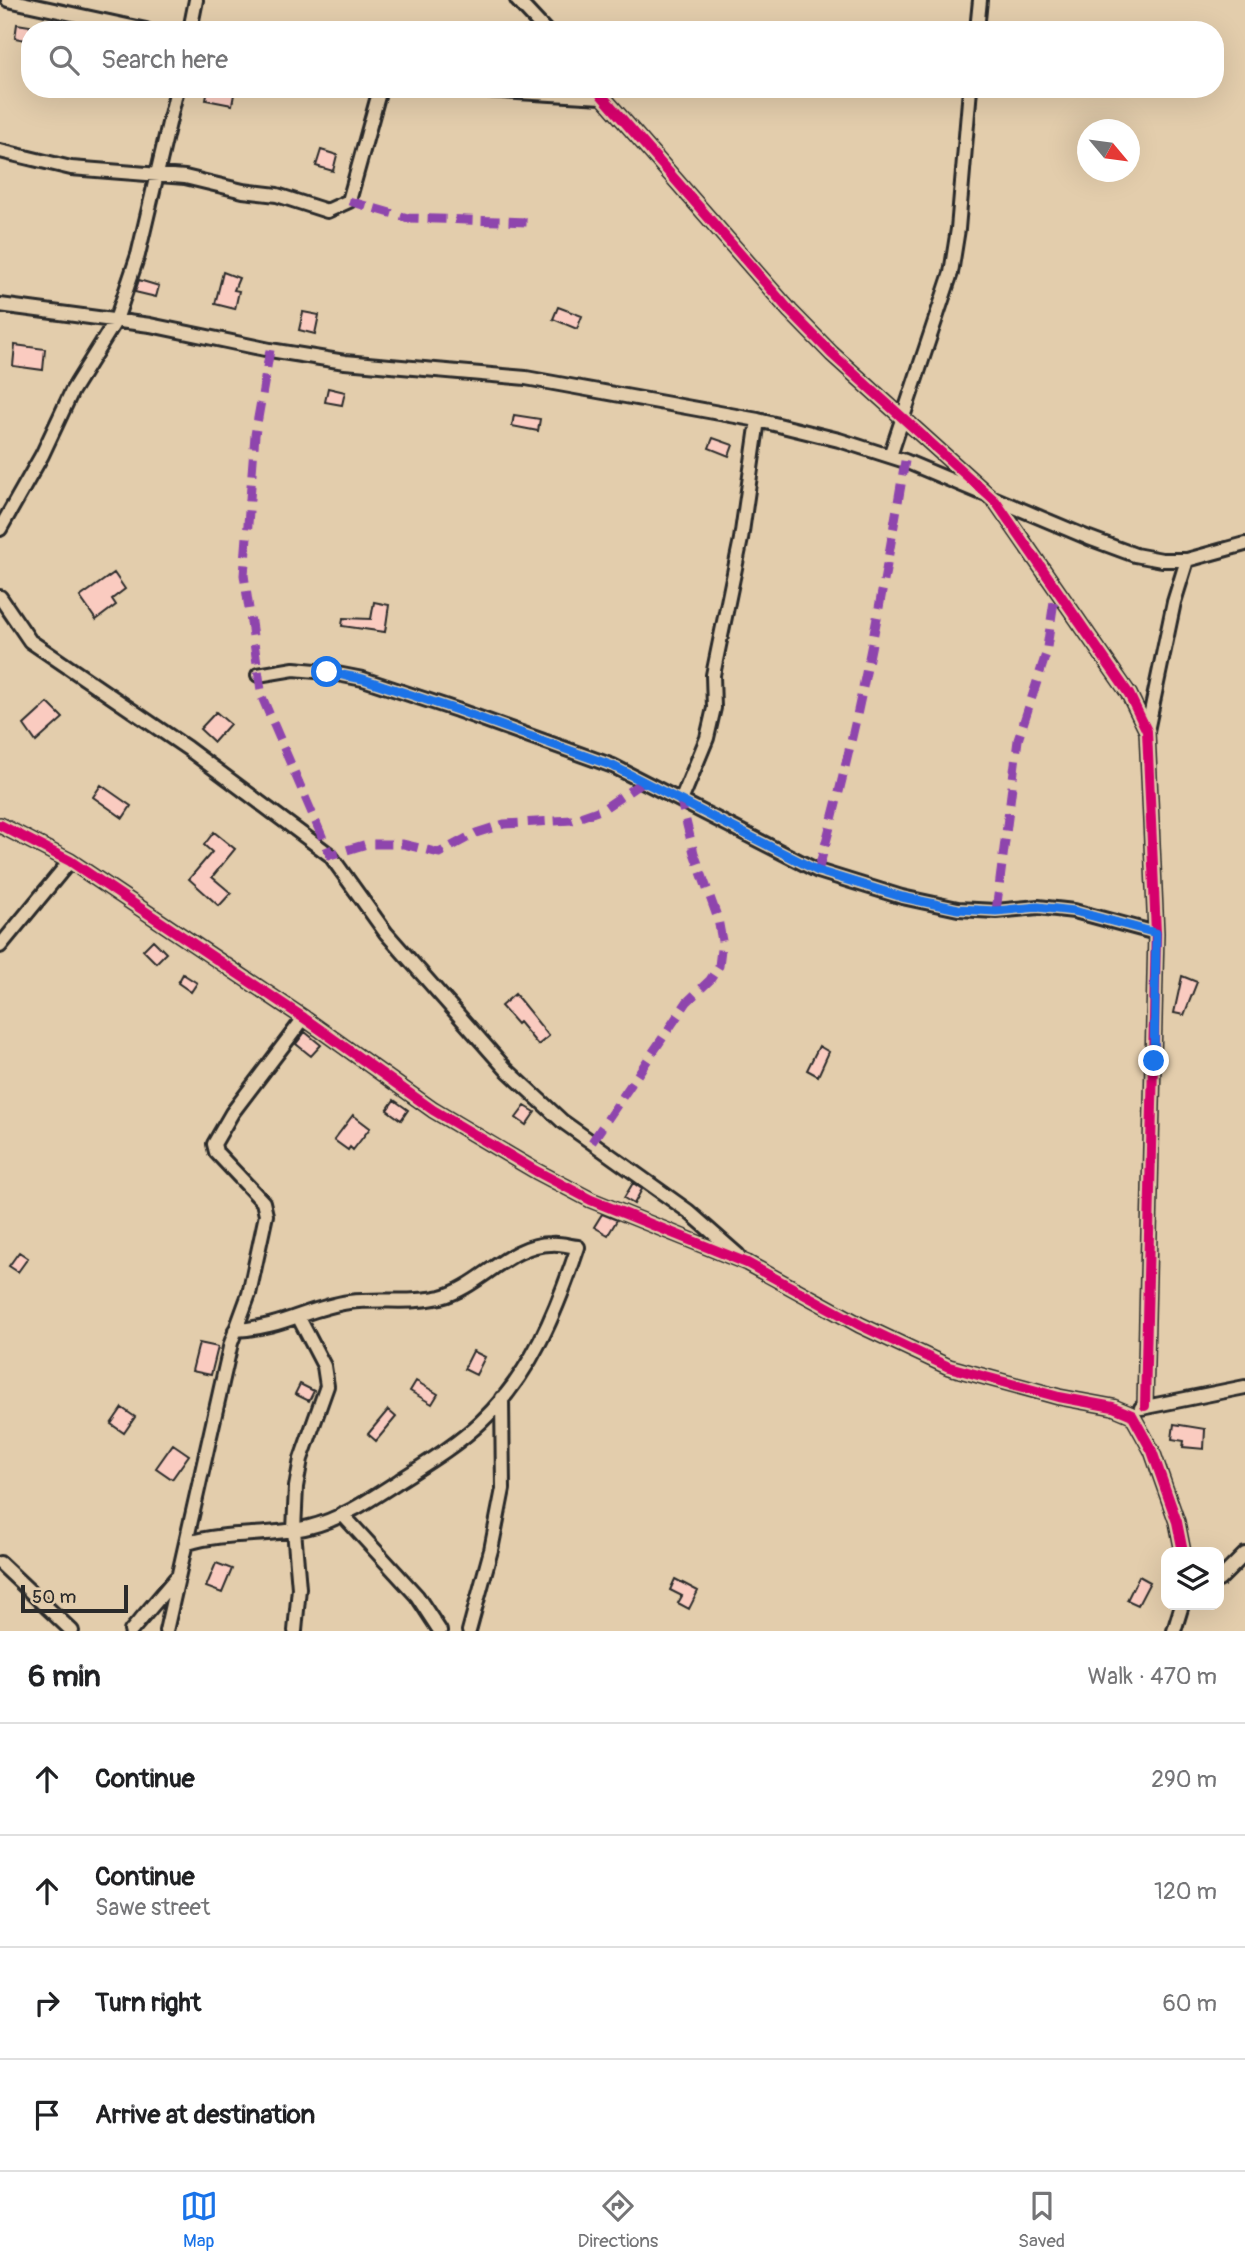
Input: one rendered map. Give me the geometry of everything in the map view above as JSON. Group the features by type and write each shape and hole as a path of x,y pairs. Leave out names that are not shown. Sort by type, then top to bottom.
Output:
{"street":[{"path":"8,0 105,21"},
{"path":"192,21 196,0"},
{"path":"517,0 537,21"},
{"path":"977,21 980,0"},
{"path":"0,529 42,455 72,391 116,320 159,173 175,98"},
{"path":"0,150 71,168 159,173 277,195 327,211 339,208 349,201 378,98"},
{"path":"603,98 790,311 996,502 1129,694 1147,731"},
{"path":"890,456 951,273 958,229 969,98"},
{"path":"0,305 116,320 345,362 526,378 758,420 890,456 996,502 1135,555 1162,560 1187,560 1245,544"},
{"path":"681,801 707,738 714,708 713,675 741,540 758,420"},
{"path":"1145,1406 1156,933 1147,731 1174,602 1187,560"},
{"path":"0,597 30,641 187,748 330,855 386,933 506,1069 562,1121 688,1211 747,1262"},
{"path":"258,675 294,669 363,679 573,751 613,766 818,871 902,897 958,909 996,911 1038,907 1074,911 1156,933"},
{"path":"0,825 70,861 491,1147 591,1199 747,1262 860,1325 949,1367 1059,1397 1113,1407 1132,1415 1152,1451 1177,1522 1182,1547"},
{"path":"0,946 70,861"},
{"path":"166,1631 235,1330 249,1294 266,1215 263,1202 216,1153 214,1144 232,1113 304,1018"},
{"path":"188,1543 248,1533 294,1530 342,1514 428,1462 481,1423 524,1368 552,1319 578,1247 550,1243 520,1251 443,1296 395,1302 351,1302 321,1308 272,1327 235,1330"},
{"path":"295,1631 299,1588 294,1530 301,1459 327,1386 324,1366 299,1318"},
{"path":"1132,1415 1145,1406 1245,1387"},
{"path":"469,1631 491,1550 503,1489 502,1398"},
{"path":"342,1514 417,1596 440,1631"},
{"path":"1224,1575 1245,1554"},
{"path":"0,1563 72,1631"},
{"path":"131,1631 177,1578"},
{"path":"1176,1625 1189,1610"}],"building":[{"path":"17,24 21,25 21,39 15,38"},
{"path":"206,98 233,98 232,105"},
{"path":"321,150 337,155 333,171 316,166"},
{"path":"223,272 239,278 234,290 239,291 235,309 215,304"},
{"path":"139,280 159,286 156,297 135,292"},
{"path":"558,307 582,316 577,329 553,319"},
{"path":"303,312 319,315 315,334 299,330"},
{"path":"15,345 45,349 43,370 13,366"},
{"path":"328,388 345,392 342,405 325,402"},
{"path":"514,415 540,419 538,431 512,426"},
{"path":"713,438 733,445 729,456 709,448"},
{"path":"114,573 125,589 112,599 116,605 96,620 80,597"},
{"path":"374,602 389,605 385,632 342,626 343,618 371,619"},
{"path":"48,703 63,718 36,742 24,725"},
{"path":"216,712 230,724 214,742 200,729"},
{"path":"101,785 131,806 123,818 93,797"},
{"path":"214,832 235,849 212,877 231,893 219,906 189,879 212,852 204,845"},
{"path":"153,940 166,953 156,963 143,950"},
{"path":"183,974 197,983 191,992 178,983"},
{"path":"1182,976 1197,982 1184,1015 1174,1013"},
{"path":"515,994 549,1036 538,1045 501,1006"},
{"path":"305,1032 321,1045 311,1056 296,1044"},
{"path":"819,1046 829,1052 818,1076 807,1070"},
{"path":"394,1100 408,1110 401,1120 387,1110"},
{"path":"525,1106 535,1112 526,1125 516,1118"},
{"path":"353,1115 370,1128 353,1150 350,1147 348,1150 334,1140"},
{"path":"633,1183 642,1189 634,1204 624,1198"},
{"path":"602,1214 617,1220 608,1235 594,1227"},
{"path":"19,1252 28,1258 18,1272 9,1266"},
{"path":"199,1343 218,1347 211,1375 192,1371"},
{"path":"473,1351 485,1357 476,1375 464,1369"},
{"path":"416,1381 438,1394 432,1404 410,1391"},
{"path":"300,1384 314,1391 309,1401 295,1394"},
{"path":"122,1408 135,1417 124,1433 111,1424"},
{"path":"388,1410 396,1417 376,1441 368,1434"},
{"path":"1174,1424 1205,1429 1204,1449 1183,1447 1184,1441 1172,1439"},
{"path":"173,1444 189,1455 172,1479 156,1468"},
{"path":"216,1563 232,1569 222,1593 206,1587"},
{"path":"1139,1576 1150,1582 1138,1605 1127,1600"},
{"path":"675,1579 698,1591 689,1609 678,1603 682,1596 670,1590"}],"marked path":[{"path":"349,201 408,218 529,222"},
{"path":"270,350 255,435 244,575 262,697 330,855 367,844 403,844 439,853 476,833 504,824 572,820 603,809 644,781"},
{"path":"818,871 867,668 905,461"},
{"path":"996,911 1018,740 1046,654 1056,588"},
{"path":"592,1142 687,1002 710,980 719,966 722,941 718,919 694,853 681,801"}],"cycle path":[{"path":"604,98 790,311 832,354 996,502 1129,694 1147,731 1156,933 1145,1406"},
{"path":"0,825 70,861 304,1018 433,1110 591,1200 747,1263 860,1325 949,1367 1059,1397 1113,1407 1132,1415 1152,1451 1177,1522 1182,1547"}],"route":[{"path":"327,672 363,679 613,766 709,818 818,871 902,897 958,909 996,911 1038,907 1074,911 1156,933 1154,1061"}]}
